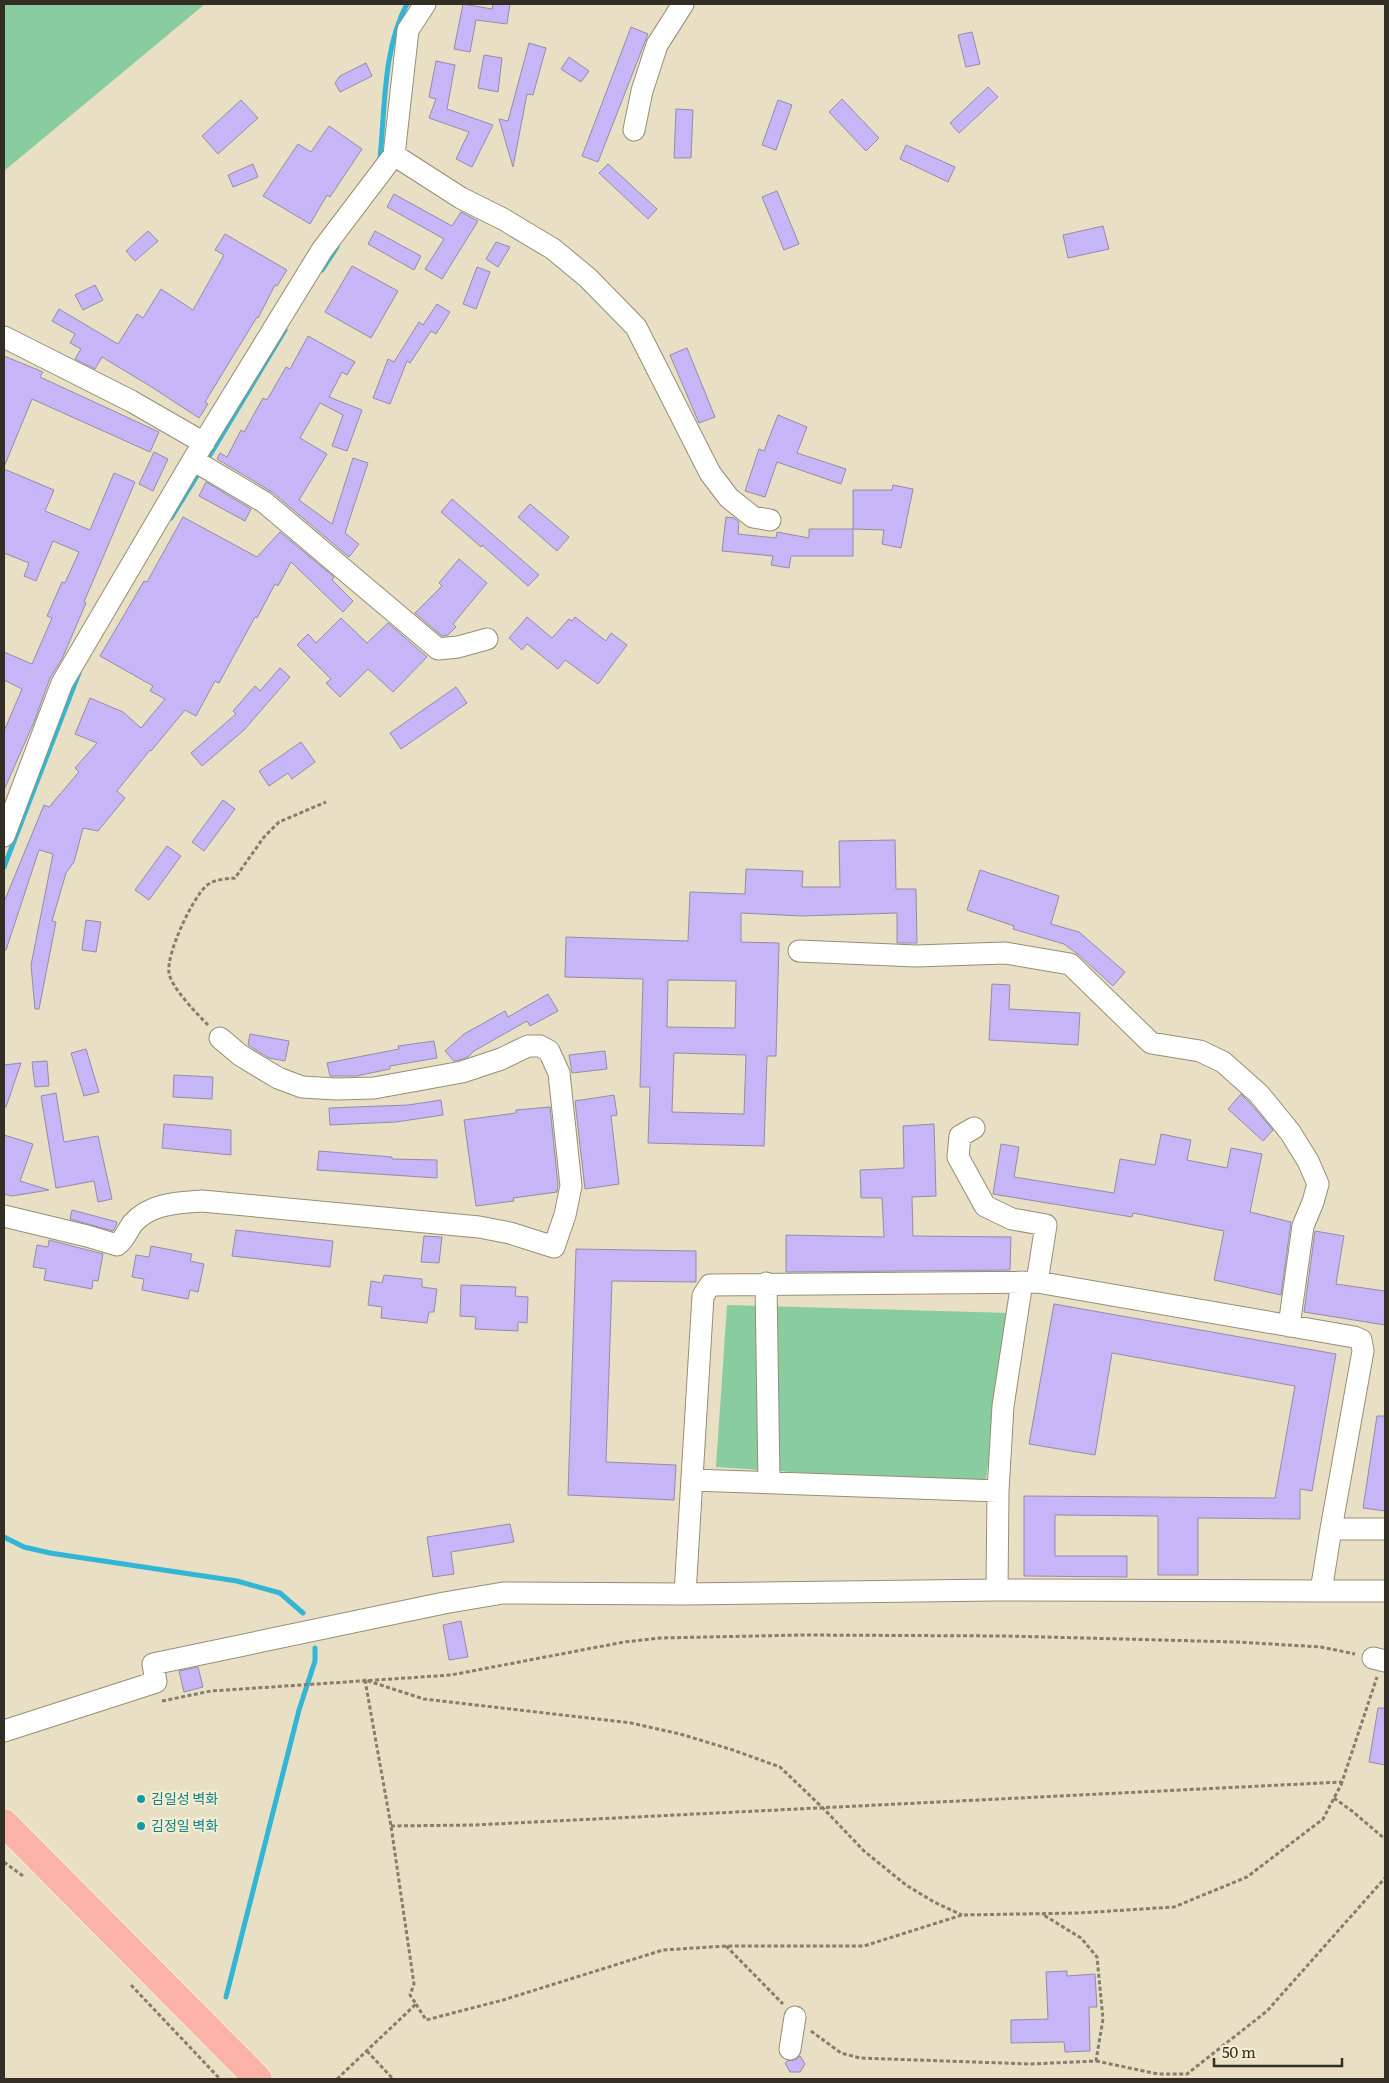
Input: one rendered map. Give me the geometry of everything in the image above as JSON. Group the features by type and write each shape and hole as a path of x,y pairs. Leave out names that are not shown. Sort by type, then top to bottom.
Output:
{"main road":[{"path":"4,1823 258,2079"}],"street":[{"path":"4,836 62,683 322,250 394,155 408,30 425,4"},
{"path":"634,130 642,91 657,45 683,4"},
{"path":"394,155 461,198 503,219 553,249 588,278 636,328 710,473 729,498 753,516 770,520"},
{"path":"4,337 131,402 264,502 438,648 458,647 487,639"},
{"path":"799,951 916,956 1005,953 1070,964 1151,1043 1200,1052 1223,1062 1259,1094 1290,1132 1308,1161 1318,1184 1303,1226 1289,1326"},
{"path":"4,1216 117,1245 125,1238 132,1225 145,1212 170,1203 202,1201 480,1227 510,1233 554,1247 565,1215 571,1186 559,1072 549,1051 540,1046 528,1046 462,1072 374,1088 337,1089 302,1087 278,1078 240,1055 220,1038"},
{"path":"974,1128 960,1136 958,1157 985,1206 1012,1219 1046,1226 1029,1282 1003,1406 998,1491 997,1590"},
{"path":"686,1594 703,1296 710,1285 766,1283 1029,1282 1361,1340 1363,1351 1321,1591"},
{"path":"766,1283 769,1482"},
{"path":"692,1480 998,1491"},
{"path":"1332,1529 1385,1529"},
{"path":"4,1731 156,1682 152,1664 503,1592 686,1594 997,1590 1385,1591"},
{"path":"790,2049 796,2016"}],"path":[{"path":"220,1038 182,996 168,974 170,954 182,925 206,886 220,879 235,878 264,837 279,822 326,802"},
{"path":"159,1702 211,1691 301,1686 364,1680 451,1674 624,1642 670,1638 802,1635 1006,1636 1228,1642 1321,1647 1381,1660 1342,1782 1322,1819 1247,1877 1174,1906 1041,1914 962,1916 864,1946 726,1946 663,1950 504,2000 426,2020 410,1995 414,1984 391,1826 364,1680"},
{"path":"364,1680 424,1699 632,1724 680,1734 780,1767 864,1851 906,1885 962,1916"},
{"path":"391,1826 484,1825 1342,1782"},
{"path":"1334,1798 1385,1839"},
{"path":"726,1946 823,2042 841,2053 860,2058 1032,2064 1096,2061 1158,2074 1187,2074 1267,2011 1385,1878"},
{"path":"1041,1914 1081,1938 1097,1957 1104,2019 1096,2061"},
{"path":"337,2079 416,2004"},
{"path":"367,2051 393,2079"}],"green space":[{"path":"4,4 205,4 4,171"},
{"path":"727,1305 1011,1313 985,1485 716,1467"}],"building":[{"path":"463,4 492,9 493,4 510,4 507,24 476,20 470,52 454,49"},
{"path":"631,27 648,34 598,162 582,156"},
{"path":"972,32 980,64 966,67 958,35"},
{"path":"529,43 546,48 533,95 527,94 513,167 499,119 508,121"},
{"path":"484,55 502,58 498,92 478,88"},
{"path":"569,57 589,71 581,82 561,69"},
{"path":"436,61 455,65 447,109 493,125 472,167 456,159 469,132 429,118 436,99 429,97"},
{"path":"366,63 372,76 340,92 335,83 340,76"},
{"path":"988,87 998,97 959,133 950,123"},
{"path":"842,99 879,138 866,151 829,112"},
{"path":"241,100 258,118 218,154 202,136"},
{"path":"778,100 792,105 776,150 762,145"},
{"path":"676,109 693,110 691,158 674,158"},
{"path":"329,126 362,149 330,197 327,195 310,224 263,196 298,144 311,152"},
{"path":"906,145 955,167 948,182 900,159"},
{"path":"253,164 258,177 233,187 228,175"},
{"path":"608,164 657,209 648,219 599,173"},
{"path":"777,191 799,244 784,250 762,197"},
{"path":"394,194 452,226 461,212 478,221 442,279 425,269 444,239 387,207"},
{"path":"1103,226 1109,249 1068,258 1063,235"},
{"path":"148,231 158,241 135,261 126,251"},
{"path":"375,231 421,256 414,270 368,244"},
{"path":"225,234 287,270 277,286 275,285 258,318 205,402 208,404 199,418 102,357 95,369 75,359 81,349 70,343 75,334 52,321 59,309 118,344 137,314 143,318 161,289 193,310 224,255 215,250"},
{"path":"496,242 510,247 498,267 486,259"},
{"path":"352,266 398,291 371,338 325,312"},
{"path":"477,267 490,272 476,309 463,304"},
{"path":"95,285 103,300 83,310 75,295"},
{"path":"437,304 450,312 436,334 431,331 410,363 407,361 390,404 373,398 388,359 394,362 419,322 423,325"},
{"path":"308,336 355,362 347,375 342,372 329,397 362,410 347,451 332,446 343,415 320,403 300,438 327,454 299,500 332,524 353,458 368,463 345,533 359,544 349,557 272,492 217,459 220,453 227,457 241,430 244,432 263,398 267,400 286,367 290,369"},
{"path":"687,348 715,417 699,423 670,355"},
{"path":"4,356 43,372 40,377 159,432 150,452 32,399 4,467"},
{"path":"778,415 807,427 797,453 846,469 841,484 777,462 765,497 745,491 759,449 764,451"},
{"path":"154,452 168,459 153,491 139,484"},
{"path":"4,469 54,490 45,511 90,530 114,473 135,482 84,602 86,603 62,659 50,678 34,722 4,790 4,731 22,689 4,680 4,652 32,664 52,618 47,616 62,582 65,583 79,552 53,541 36,581 24,576 29,563 4,553"},
{"path":"206,482 251,509 245,521 199,496"},
{"path":"893,485 913,489 901,548 882,544 884,530 853,529 853,490 892,490"},
{"path":"452,499 539,575 528,586 441,512"},
{"path":"530,504 569,537 557,551 518,517"},
{"path":"183,517 257,557 280,532 334,577 332,580 353,601 343,612 291,562 278,586 275,584 257,618 255,617 219,683 215,681 196,716 185,710 150,750 117,791 125,798 98,831 83,828 74,862 66,873 52,921 56,922 39,1009 35,1009 31,965 53,854 39,850 6,950 4,949 4,902 44,805 49,807 79,772 75,768 97,743 75,734 90,698 123,712 141,728 165,699 150,691 153,686 100,656 144,581 147,582"},
{"path":"726,517 734,518 739,522 738,534 776,538 777,532 809,538 809,529 853,529 853,556 791,556 789,568 771,565 773,556 722,551"},
{"path":"459,559 487,583 453,624 456,627 448,635 442,636 415,613 442,586 439,583"},
{"path":"527,617 552,638 569,619 572,621 575,617 606,641 611,633 627,645 598,684 565,660 558,669 527,644 522,650 509,638"},
{"path":"341,618 367,643 388,623 427,657 393,692 368,669 340,697 326,683 331,679 297,645 308,634 316,643"},
{"path":"280,668 290,677 244,730 202,766 191,753 236,714 233,711 255,686 260,691"},
{"path":"456,687 467,703 401,749 390,733"},
{"path":"301,742 315,762 292,779 288,773 269,786 259,771"},
{"path":"223,800 235,809 204,851 192,842"},
{"path":"895,840 896,889 916,889 917,943 897,943 897,913 802,916 741,913 741,942 779,943 776,1056 767,1056 764,1146 648,1143 650,1087 640,1087 643,979 565,977 566,937 688,941 690,892 745,894 746,869 803,871 802,887 840,887 839,841","holes":["668,980 736,981 735,1028 667,1027","674,1053 746,1055 744,1114 672,1112"]},
{"path":"167,846 181,856 149,900 135,890"},
{"path":"980,870 1059,896 1051,924 1079,932 1125,972 1113,986 1064,944 1013,929 1014,926 967,910"},
{"path":"86,920 101,922 96,952 82,950"},
{"path":"992,984 1010,985 1009,1009 1080,1013 1078,1045 989,1040"},
{"path":"548,994 558,1011 530,1026 527,1021 474,1051 468,1057 454,1061 445,1051 464,1034 505,1011 508,1017"},
{"path":"250,1034 289,1041 285,1061 269,1058 248,1045"},
{"path":"434,1041 437,1058 390,1066 390,1069 356,1076 330,1076 327,1063 399,1049 398,1046"},
{"path":"86,1049 99,1092 84,1096 71,1053"},
{"path":"605,1051 607,1069 572,1073 569,1055"},
{"path":"47,1061 49,1086 35,1087 32,1062"},
{"path":"21,1063 6,1107 4,1107 4,1065"},
{"path":"174,1075 213,1077 212,1099 173,1097"},
{"path":"56,1093 64,1142 98,1136 112,1199 98,1202 94,1181 56,1188 41,1096"},
{"path":"1241,1094 1273,1130 1263,1141 1228,1109"},
{"path":"614,1095 617,1115 611,1116 619,1184 585,1189 575,1101"},
{"path":"441,1100 443,1115 396,1122 330,1125 329,1108 408,1105"},
{"path":"550,1107 558,1185 557,1192 513,1198 514,1201 476,1206 464,1120 516,1113 516,1110"},
{"path":"164,1124 231,1130 231,1155 162,1148"},
{"path":"934,1124 936,1196 912,1197 913,1236 1011,1237 1010,1270 786,1272 786,1235 884,1237 882,1198 861,1198 860,1170 904,1168 903,1126"},
{"path":"1161,1134 1191,1140 1187,1160 1227,1168 1231,1148 1262,1154 1250,1212 1291,1222 1281,1295 1214,1280 1224,1231 1133,1213 1132,1217 993,1194 1001,1144 1019,1147 1014,1177 1114,1193 1120,1159 1155,1165"},
{"path":"4,1135 33,1144 20,1181 49,1190 12,1196 4,1194"},
{"path":"319,1151 392,1157 392,1159 437,1160 437,1178 317,1170"},
{"path":"72,1210 117,1222 116,1226 113,1231 70,1219"},
{"path":"236,1230 333,1241 330,1267 232,1256"},
{"path":"1315,1231 1344,1236 1336,1284 1385,1291 1385,1325 1304,1312"},
{"path":"424,1236 442,1237 439,1263 421,1262"},
{"path":"49,1240 103,1254 98,1281 93,1280 92,1289 44,1280 46,1269 33,1267 37,1245 48,1247"},
{"path":"151,1246 192,1254 190,1261 204,1264 198,1292 190,1290 188,1299 142,1290 144,1279 132,1277 136,1255 149,1257"},
{"path":"576,1249 696,1251 696,1282 612,1281 606,1462 676,1465 674,1500 568,1495"},
{"path":"384,1275 422,1279 422,1287 437,1289 434,1312 429,1312 427,1323 381,1318 382,1307 368,1305 371,1281 382,1283"},
{"path":"461,1285 516,1287 515,1296 528,1297 527,1323 518,1322 518,1331 475,1329 476,1317 460,1316"},
{"path":"1054,1304 1336,1354 1312,1491 1300,1489 1300,1519 1198,1518 1198,1575 1158,1575 1158,1516 1055,1515 1055,1556 1127,1556 1127,1577 1024,1576 1024,1496 1275,1498 1295,1386 1112,1353 1095,1455 1029,1444"},
{"path":"1377,1416 1385,1416 1385,1511 1363,1508"},
{"path":"510,1524 514,1542 451,1552 454,1574 433,1577 427,1537"},
{"path":"461,1621 468,1657 449,1660 443,1625"},
{"path":"198,1667 203,1687 184,1692 179,1671"},
{"path":"1378,1708 1385,1708 1385,1765 1369,1762"},
{"path":"1067,1971 1067,1976 1095,1974 1097,2007 1089,2007 1090,2051 1065,2052 1064,2042 1011,2043 1011,2020 1048,2019 1046,1972"},
{"path":"800,2056 805,2064 800,2072 790,2072 785,2063 795,2060"}],"waterway":[{"path":"380,158 389,59 399,21 407,4"},
{"path":"322,270 337,247"},
{"path":"207,460 285,330"},
{"path":"171,518 200,471"},
{"path":"4,867 79,673"},
{"path":"4,1537 24,1547 50,1553 237,1581 280,1593 303,1613"},
{"path":"226,1997 299,1710 315,1661 315,1648"}],"place":[{"name":"김일성 벽화","path":"141,1799"},
{"name":"김정일 벽화","path":"141,1826"}]}
